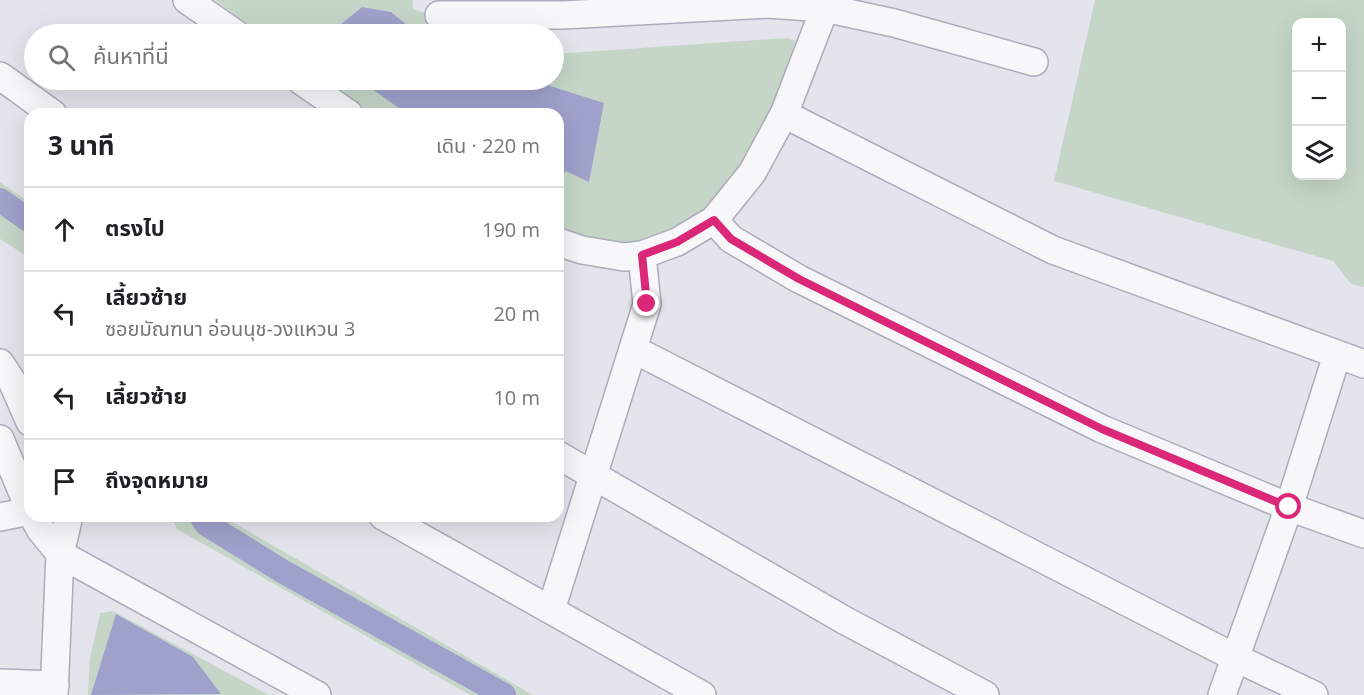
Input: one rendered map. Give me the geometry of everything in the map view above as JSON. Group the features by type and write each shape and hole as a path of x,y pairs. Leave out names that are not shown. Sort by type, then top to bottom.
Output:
{"street":[{"path":"187,0 222,24"},
{"path":"439,15 563,15 767,4 826,4 1034,62"},
{"path":"564,244 582,250 624,257 642,255 677,242 714,220 752,173 784,114 826,4"},
{"path":"0,76 45,108"},
{"path":"314,90 340,108"},
{"path":"784,114 1053,250 1364,364"},
{"path":"714,220 731,239 810,284 1102,429 1289,507 1364,534"},
{"path":"551,610 647,304 642,255"},
{"path":"633,349 1236,658 1314,695"},
{"path":"1222,695 1289,507 1336,355"},
{"path":"0,363 12,381 24,408"},
{"path":"0,439 24,497"},
{"path":"564,459 844,620 985,695"},
{"path":"0,517 24,512"},
{"path":"36,522 60,554 317,695"},
{"path":"0,682 55,690 60,554 68,522"},
{"path":"394,522 702,695"}],"green space":[{"path":"215,0 413,0 413,9 428,14 430,24 247,24"},
{"path":"1095,0 1364,0 1364,287 1351,284 1333,261 1054,181"},
{"path":"787,38 817,47 729,219 675,253 614,247 564,230 564,108 358,108 334,90 564,90 564,53"},
{"path":"0,182 24,199 24,254 0,239"},
{"path":"174,522 232,522 533,695 470,695 177,529"},
{"path":"113,611 269,695 88,695 90,659 100,613"}],"water":[{"path":"362,7 391,12 406,24 341,24"},
{"path":"374,90 563,90 604,103 589,182 566,171 564,174 564,108 399,108"},
{"path":"116,614 193,657 221,694 91,695"}],"waterway":[{"path":"0,200 24,217"},
{"path":"205,522 282,571 504,695"}],"route":[{"path":"647,304 642,255 677,242 714,220 731,239 799,279 1102,429 1289,507"}]}
